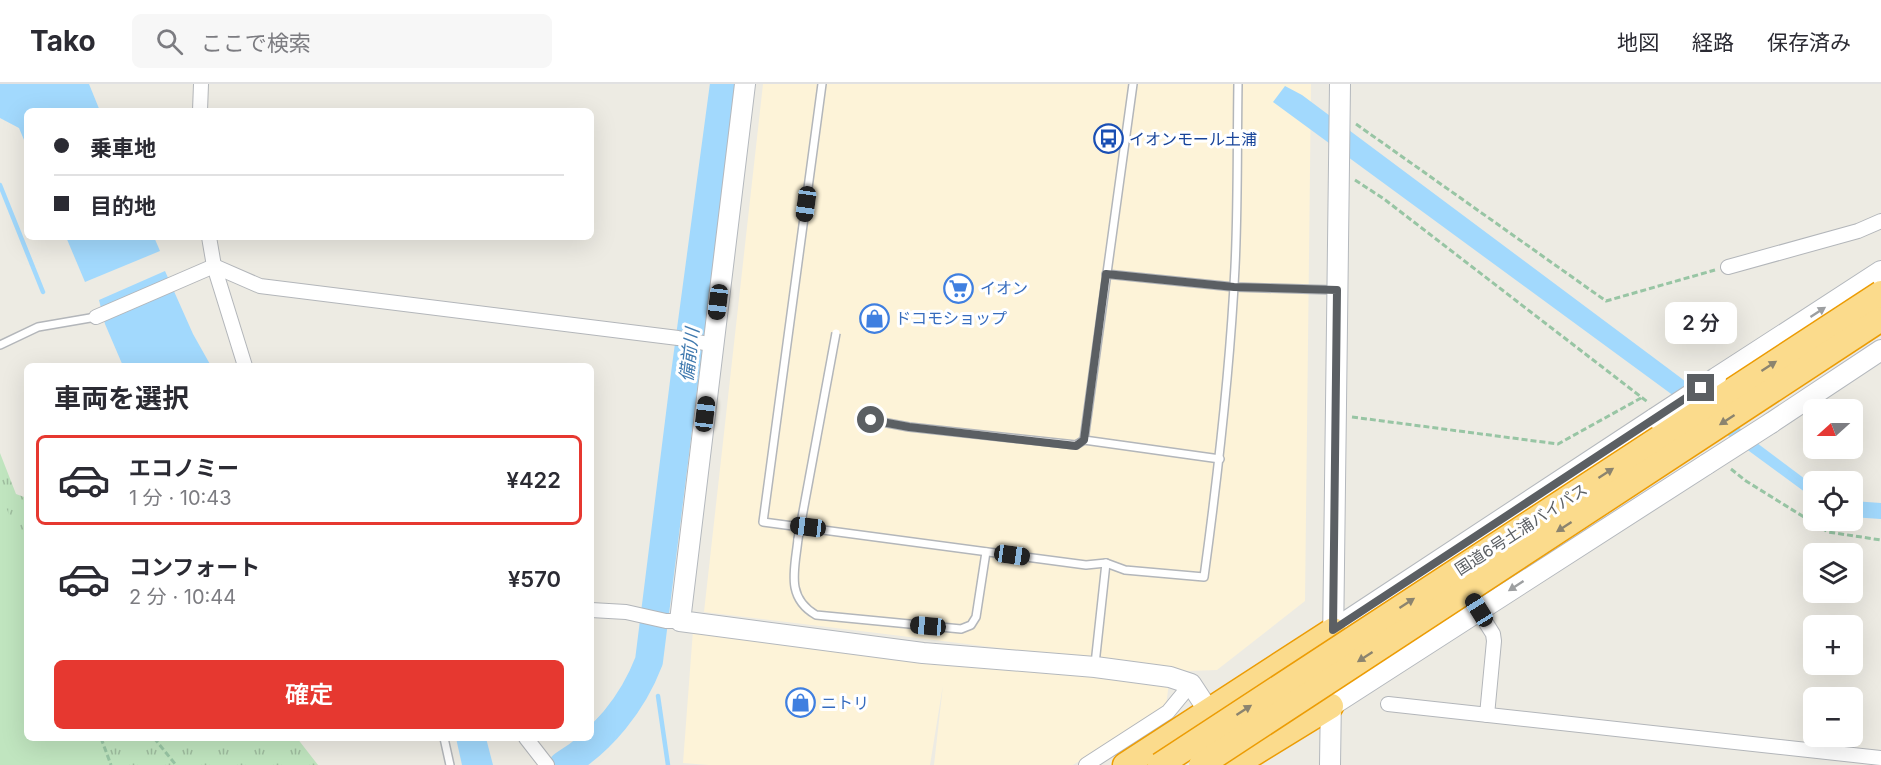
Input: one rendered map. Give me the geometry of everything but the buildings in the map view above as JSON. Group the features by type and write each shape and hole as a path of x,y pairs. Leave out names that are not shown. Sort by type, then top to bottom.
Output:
{"highway":[{"name":"国道6号土浦バイパス","path":"1160,765 1881,292"},
{"name":"国道6号土浦バイパス","path":"1201,765 1881,319"},
{"path":"1125,765 1333,630"},
{"path":"1235,765 1331,706"}],"street":[{"path":"200,108 201,84"},
{"path":"674,621 706,344 745,84"},
{"path":"1330,765 1340,84"},
{"path":"1728,267 1858,231 1881,221"},
{"path":"210,240 214,266 244,363"},
{"path":"96,317 214,266 260,286 678,338 706,344"},
{"path":"1333,630 1653,411 1716,378 1881,271"},
{"path":"1331,706 1772,423 1881,350"},
{"path":"1444,556 1493,634 1487,716"},
{"path":"594,610 626,612 645,617 923,653 1095,667 1170,677 1191,684 1224,737 1240,749 1256,752"},
{"path":"1086,765 1168,712 1191,684"},
{"path":"1388,704 1881,758"},
{"path":"528,741 546,763"}],"lane":[{"path":"822,84 763,522 1086,565 1106,563 1125,570 1204,577 1220,459 1234,287 1238,84"},
{"path":"1084,440 1132,84"},
{"path":"1106,274 1234,287 1337,290"},
{"path":"0,345 38,327 96,317"},
{"path":"836,333 798,539 793,581 796,595 805,609 816,615 961,629 970,625 976,617 986,552"},
{"path":"871,420 918,428 1076,446 1084,440 1220,459"},
{"path":"1095,667 1106,563"},
{"path":"445,741 450,765"}],"path":[{"path":"1339,112 1606,301 1728,267"},
{"path":"1338,170 1384,199 1642,397 1653,411"},
{"path":"1335,419 1345,417 1558,444 1642,397"},
{"path":"1729,467 1746,481 1828,532 1881,540"},
{"path":"102,741 111,765"},
{"path":"156,741 176,765"}],"shaded area":[{"name":"イオンモール土浦","path":"763,84 1311,84 1305,601 1217,670 1188,671 704,612"},
{"path":"693,630 1169,682 1166,706 1073,765 934,765 943,685 930,765 683,763"}],"green space":[{"path":"0,453 16,494 24,497 24,741 299,741 318,765 0,765"},
{"path":"0,491 24,554 24,741 95,741 105,765 0,765"}],"water":[{"path":"0,84 89,84 99,108 24,108 24,140 19,128 0,118"},
{"path":"1285,86 1302,95 1681,378 1757,443 1803,478 1803,491 1273,102"},
{"path":"67,240 155,240 160,251 85,282"},
{"path":"165,271 193,334 209,363 122,363 105,324 99,300"},
{"path":"633,681 642,688 599,743 572,765 545,765 557,759 575,741 594,741 594,722"},
{"path":"457,741 487,741 493,765 462,765"}],"waterway":[{"name":"備前川","path":"563,765 591,745 615,720 634,692 649,661 724,84"},
{"path":"0,185 43,292"},
{"path":"1863,510 1881,511"},
{"name":"備前川","path":"658,696 668,765"}],"place":[{"name":"イオンモール土浦","path":"1108,139"},
{"name":"イオン","path":"959,288"},
{"name":"ドコモショップ","path":"874,318"},
{"name":"ニトリ","path":"800,703"}],"route":[{"path":"871,420 909,427 1076,446 1084,440 1106,274 1234,287 1337,290 1333,630 1701,388"}]}
